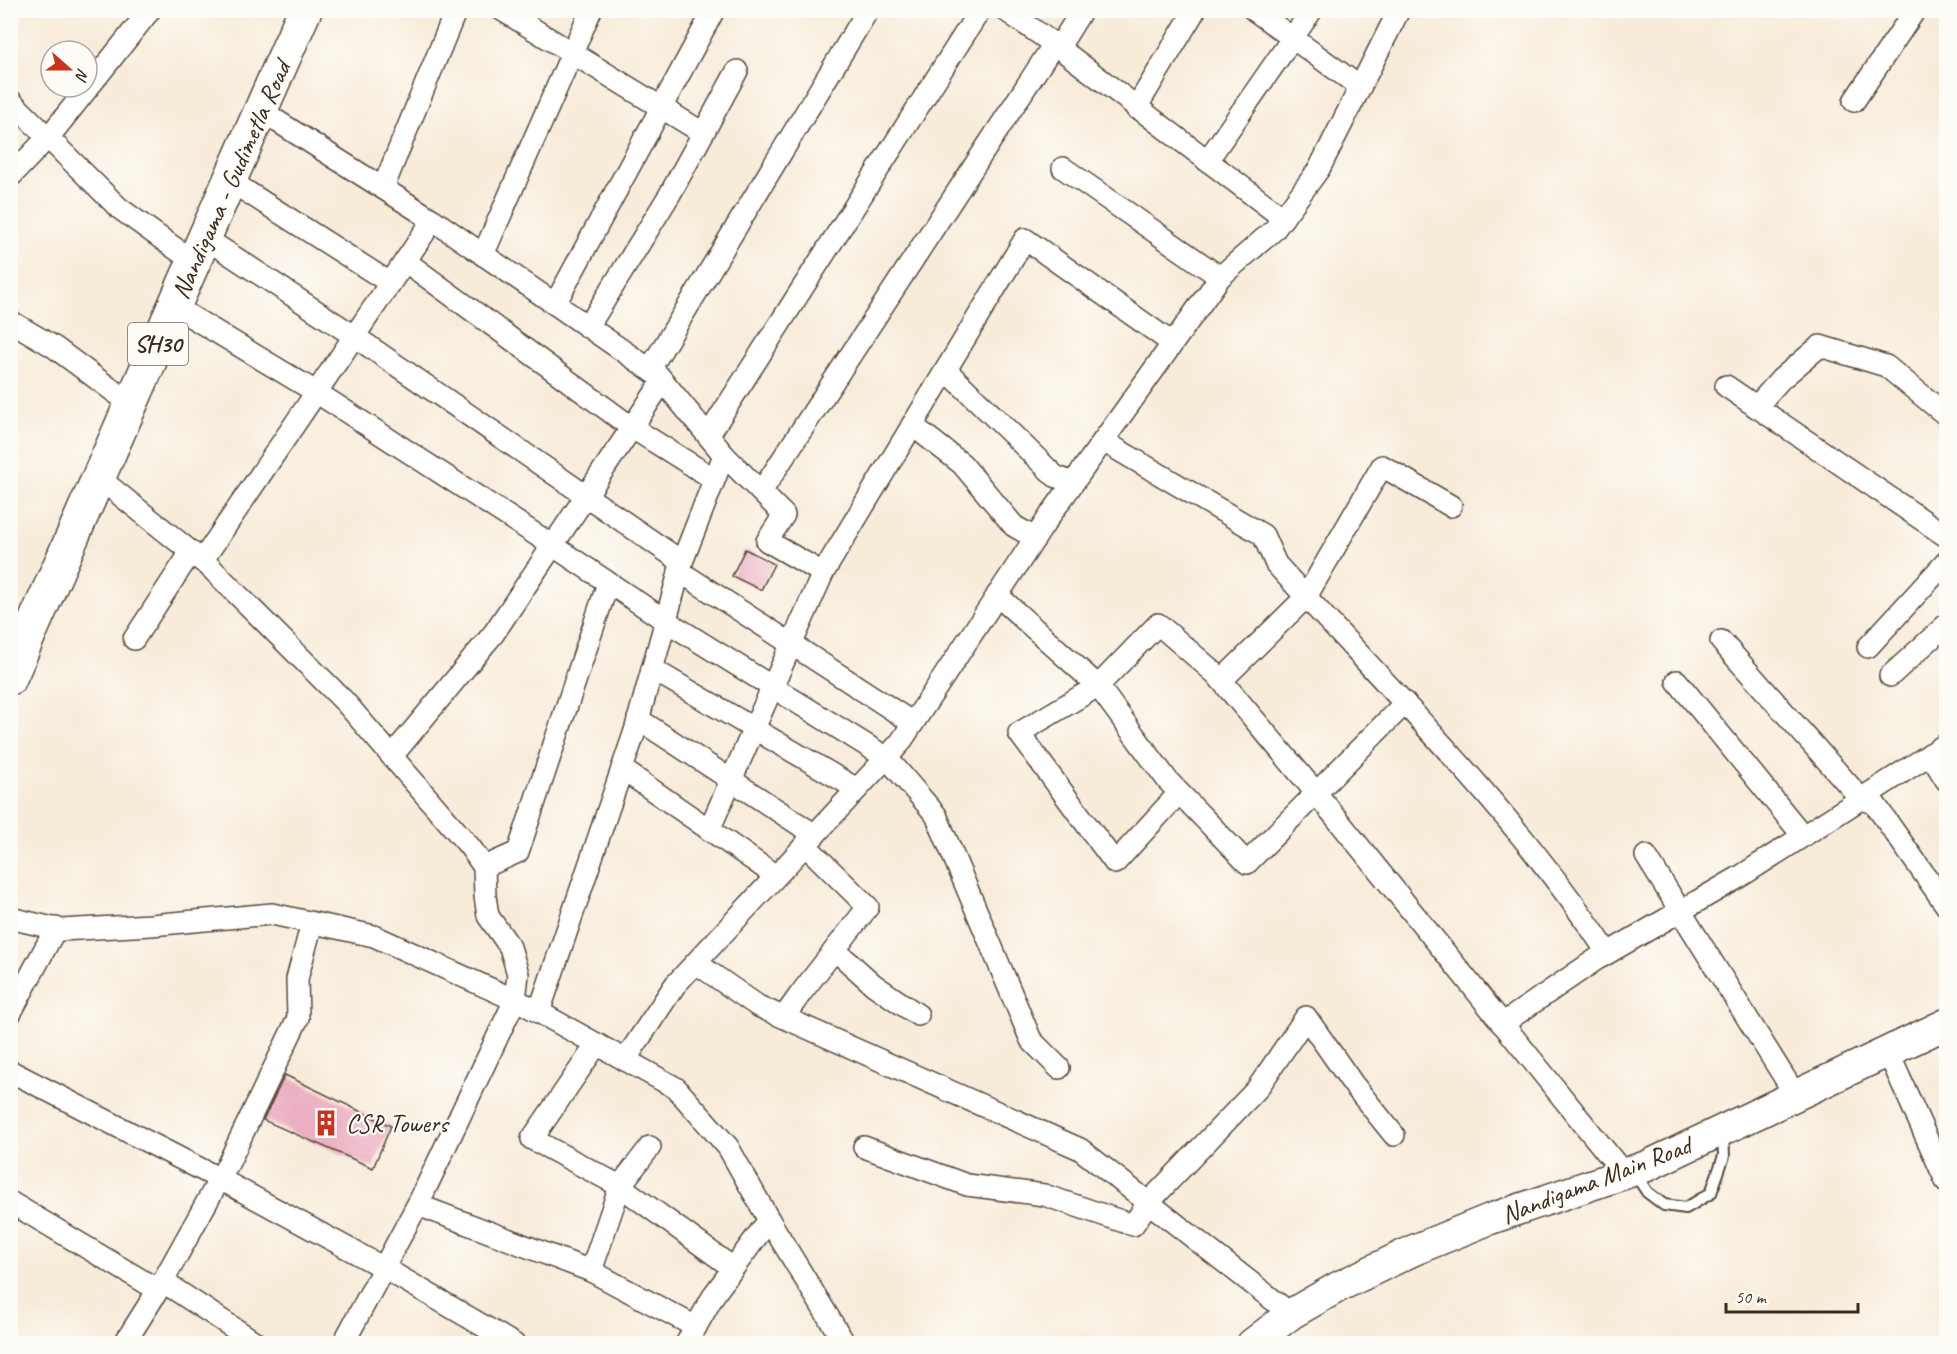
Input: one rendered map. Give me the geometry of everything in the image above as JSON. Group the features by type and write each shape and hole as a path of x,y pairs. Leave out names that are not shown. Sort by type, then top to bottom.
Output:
{"main road":[{"name":"Nandigama - Gudimetla Road","path":"10,678 305,10"}],"street":[{"path":"10,177 48,137 150,10"},
{"path":"383,188 456,10"},
{"path":"502,10 703,133"},
{"path":"483,255 591,10"},
{"path":"555,304 714,10"},
{"path":"392,756 494,633 631,427 656,375 868,10"},
{"path":"708,435 980,10"},
{"path":"1005,10 1283,218"},
{"path":"761,492 1082,10"},
{"path":"1136,108 1195,10"},
{"path":"1254,10 1360,87"},
{"path":"1207,161 1312,10"},
{"path":"625,1060 675,985 900,743 1035,538 1220,277 1274,230 1319,169 1399,10"},
{"path":"1854,101 1915,10"},
{"path":"588,327 670,194 737,71"},
{"path":"10,100 119,208 200,250 354,336 586,495 681,566 792,644 914,723"},
{"path":"261,111 433,220 656,375 724,455 784,515 767,541 823,573"},
{"path":"1063,168 1220,277"},
{"path":"230,181 390,283"},
{"path":"134,639 316,392 433,220"},
{"path":"709,830 823,573 1024,239 1173,343"},
{"path":"405,261 631,427 714,479"},
{"path":"175,307 316,392 666,621 887,758 936,814 1031,1040 1059,1068"},
{"path":"10,321 54,347 132,404"},
{"path":"1756,407 1781,379 1820,346 1886,366 1947,415"},
{"path":"946,370 1055,476 1073,483"},
{"path":"1726,386 1947,536"},
{"path":"912,425 962,464 1014,526 1035,538"},
{"path":"1103,441 1263,536 1276,564 1460,762 1582,914 1607,952 1601,957"},
{"path":"539,1012 638,719 681,566 724,455"},
{"path":"1222,680 1306,597 1382,466 1451,506"},
{"path":"99,478 196,557 345,702 470,847 484,867 488,916 510,947 518,974 515,1000 418,1205 343,1344"},
{"path":"1868,647 1947,562"},
{"path":"484,867 518,852 609,583"},
{"path":"998,595 1098,686 1168,781 1247,863 1405,703"},
{"path":"1179,793 1115,863 1019,733 1098,686 1158,624 1222,680 1502,1024 1629,1173"},
{"path":"1890,676 1947,625"},
{"path":"1720,641 1861,799 1874,804 1947,905"},
{"path":"652,669 857,789"},
{"path":"1677,681 1803,836"},
{"path":"638,719 731,780 810,840 868,907 784,1017"},
{"path":"1502,1024 1601,957 1741,876 1938,749 1947,780"},
{"path":"622,769 776,876"},
{"path":"1646,856 1796,1096"},
{"path":"10,918 61,930 273,914 374,936 539,1012 676,1088 728,1146 769,1220 845,1344"},
{"path":"124,1344 160,1286 220,1179 298,1018 297,979 312,923"},
{"path":"10,1014 56,928"},
{"path":"835,950 874,985 918,1015"},
{"path":"696,963 758,1006 1080,1149 1148,1203 1273,1332"},
{"path":"864,1147 967,1185 1044,1195 1133,1225 1148,1203 1257,1089 1306,1017 1353,1084 1394,1135"},
{"name":"Nandigama Main Road","path":"1273,1332 1338,1287 1414,1250 1490,1219 1629,1173 1947,1024"},
{"path":"597,1044 532,1139 621,1186 734,1268"},
{"path":"1888,1052 1947,1180"},
{"path":"10,1071 220,1179 384,1268 514,1344"},
{"path":"591,1271 621,1186 650,1147"},
{"path":"10,1202 258,1344"},
{"path":"418,1205 591,1271 691,1335 715,1293 769,1220"}],"lane":[{"path":"1629,1173 1647,1192 1665,1205 1686,1208 1711,1193 1724,1156 1723,1130"}],"building":[{"path":"745,549 774,564 761,590 732,576"},
{"name":"CSR Towers","path":"285,1075 391,1126 373,1168 263,1120"}],"place":[{"name":"CSR Towers","path":"326,1123"}]}
